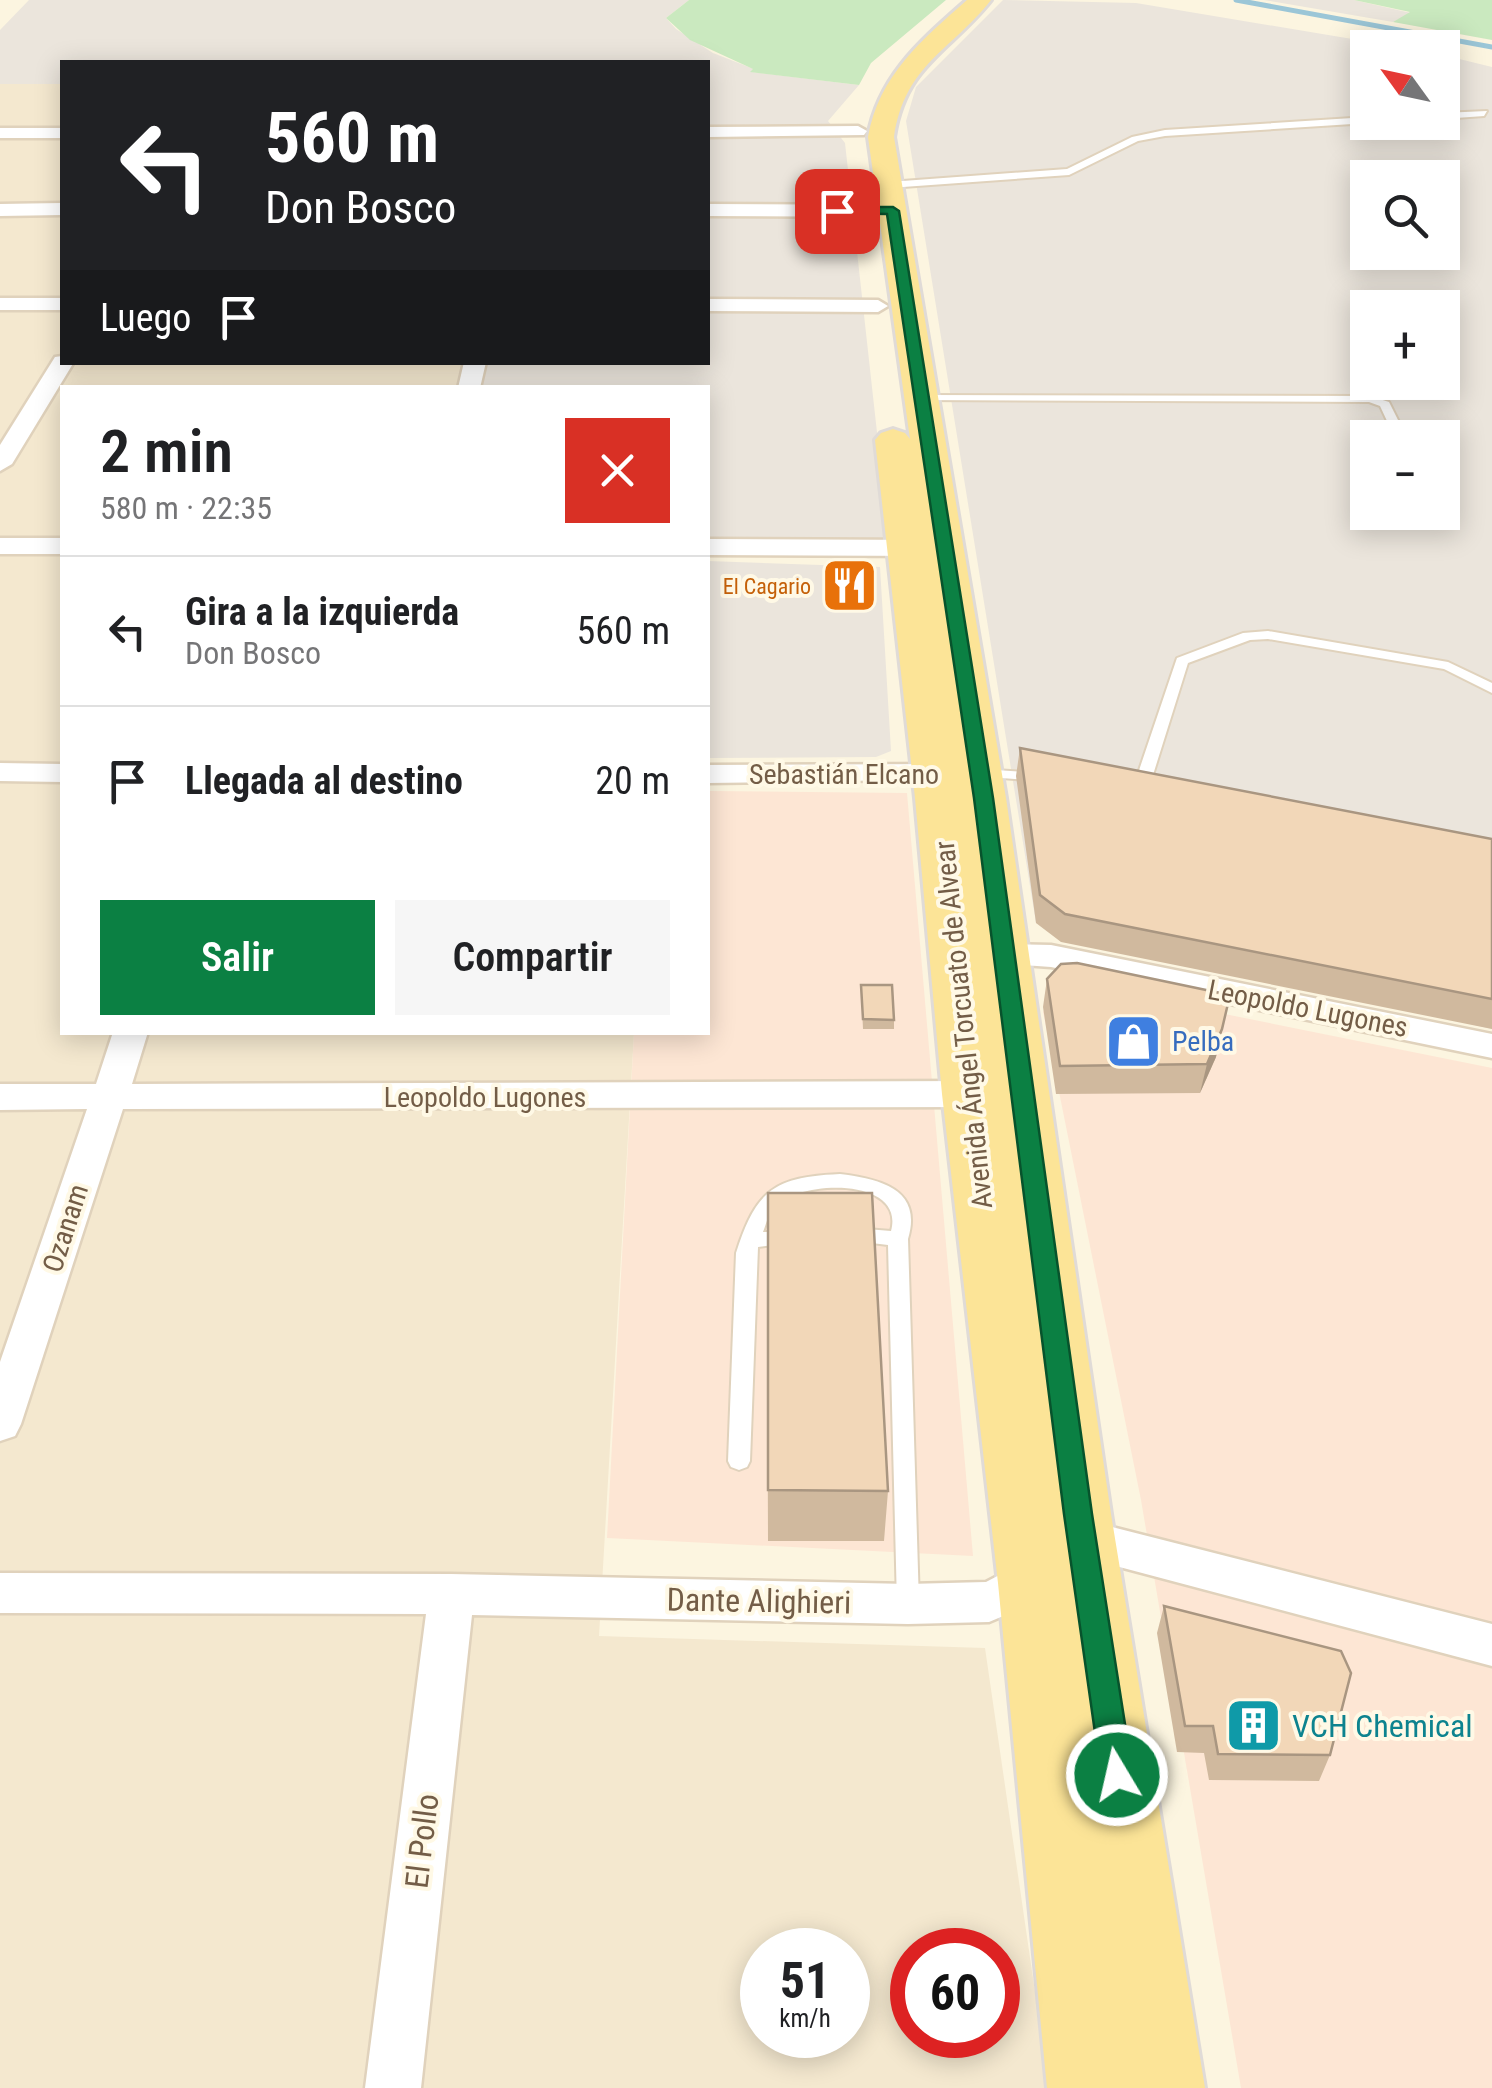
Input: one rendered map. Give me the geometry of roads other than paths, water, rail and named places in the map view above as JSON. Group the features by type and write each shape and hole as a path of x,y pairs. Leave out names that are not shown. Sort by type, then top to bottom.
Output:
{"main road":[{"name":"Avenida Ángel Torcuato de Alvear","path":"925,548 922,398 884,202 858,132 861,110 880,73 959,0"},
{"name":"Avenida Ángel Torcuato de Alvear","path":"980,0 911,64 893,91 881,136 884,202 878,306 925,548 957,773 969,1094 1058,1568 1164,2088"},
{"name":"Avenida Ángel Torcuato de Alvear","path":"957,773 1006,955 1058,1568 1088,2088"}],"street":[{"path":"710,132 858,132"},
{"path":"0,133 60,133"},
{"path":"710,210 884,202"},
{"path":"0,210 60,209"},
{"path":"0,304 60,304"},
{"path":"710,305 878,306"},
{"path":"0,464 61,365"},
{"path":"0,546 60,546"},
{"path":"710,547 925,548"},
{"path":"0,772 60,773"},
{"name":"Sebastián Elcano","path":"710,774 957,773"},
{"name":"Leopoldo Lugones","path":"1006,955 1051,956 1492,1046"},
{"name":"Ozanam","path":"0,1424 130,1035"},
{"name":"Leopoldo Lugones","path":"0,1097 969,1094"},
{"name":"Dante Alighieri","path":"0,1593 452,1594 908,1604 989,1602 1112,1546 1132,1548 1492,1645"},
{"name":"El Pollo","path":"393,2088 452,1594"}],"lane":[{"path":"1460,115 1484,114"},
{"path":"884,202 1050,175 1081,167 1135,139 1165,132 1350,121"},
{"path":"922,398 1370,399 1385,404 1393,420"},
{"path":"1139,794 1182,661 1248,636 1268,635 1448,666 1492,690"},
{"path":"957,773 1055,779"},
{"path":"1121,790 1158,797"},
{"path":"739,1460 750,1240 766,1204 792,1186 842,1180 880,1190 896,1201 903,1217 898,1239 908,1604"},
{"path":"750,1240 867,1234 898,1239"}],"waterway":[{"path":"1236,0 1492,47"}],"place":[{"name":"El Cagario","path":"850,586"},
{"name":"Pelba","path":"1133,1041"},
{"name":"VCH Chemical","path":"1253,1726"}]}
